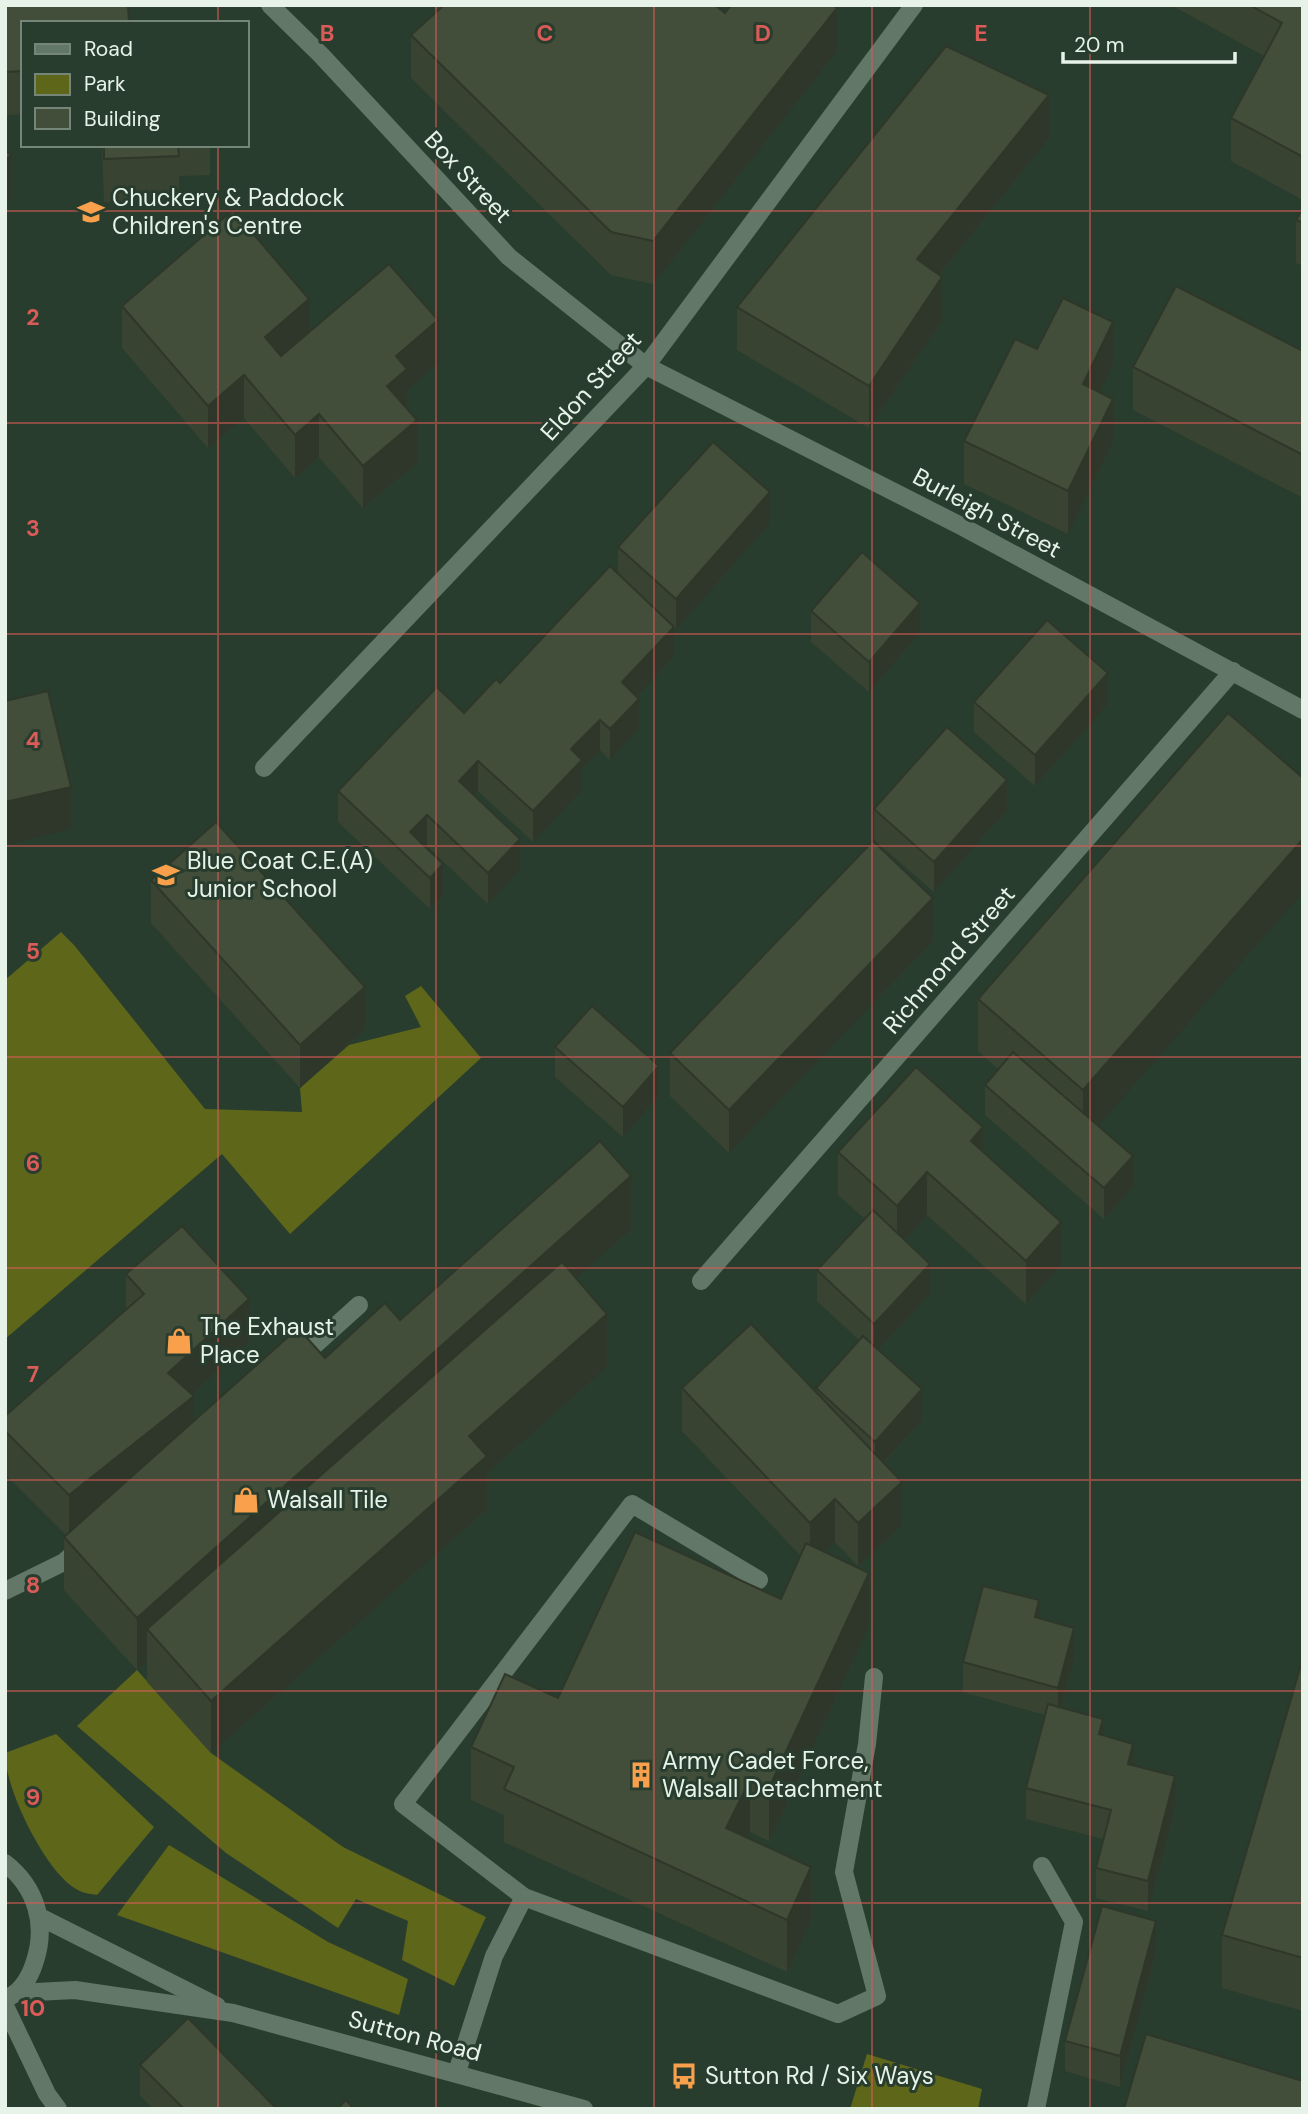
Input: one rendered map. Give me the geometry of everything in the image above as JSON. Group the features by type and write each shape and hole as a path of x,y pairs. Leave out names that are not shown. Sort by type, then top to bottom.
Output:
{"street":[{"name":"Box Street","path":"270,5 321,55 509,257 646,366"},
{"name":"Eldon Street","path":"264,768 646,366 914,5"},
{"name":"Burleigh Street","path":"646,366 962,527 1303,710"},
{"name":"Richmond Street","path":"701,1281 1233,671"},
{"path":"287,1370 359,1305"},
{"path":"760,1580 632,1504 403,1804 524,1897 838,2014 877,1996 844,1872 867,1744 874,1677"},
{"path":"5,1591 64,1562 94,1536"},
{"path":"5,1863 15,1870 29,1889 40,1917 41,1944 31,1972 9,2000 47,2094 58,2109"},
{"path":"1036,2109 1074,1922 1042,1866"},
{"path":"457,2072 494,1956 524,1897"},
{"name":"Sutton Road","path":"40,1917 233,2013"},
{"name":"Sutton Road","path":"9,2000 75,1990 233,2013 457,2072 584,2109"}],"green space":[{"path":"61,932 205,1109 302,1112 300,1088 349,1045 421,1027 405,996 421,986 481,1058 290,1234 222,1154 5,1339 5,980"},
{"path":"137,1670 211,1753 343,1847 486,1917 454,1986 402,1960 408,1921 356,1899 338,1928 226,1853 77,1726"},
{"path":"56,1734 154,1827 97,1895 76,1889 52,1865 19,1807 7,1768 5,1753"},
{"path":"169,1845 328,1942 408,1979 399,2015 117,1915"},
{"path":"867,2054 982,2089 978,2109 850,2109"}],"building":[{"path":"128,5 129,21 21,21 21,71 5,72 5,6"},
{"path":"444,5 715,5 725,13 731,5 833,5 837,8 653,241 611,232 411,35"},
{"path":"1250,5 1303,5 1303,157 1231,118 1282,23"},
{"path":"946,46 1049,95 917,259 942,277 869,386 737,307"},
{"path":"104,147 178,147 179,156 104,159"},
{"path":"5,150 11,155 5,161"},
{"path":"1303,208 1303,223 1296,220"},
{"path":"233,210 309,299 265,337 281,356 389,264 438,320 396,356 407,369 387,386 417,420 363,466 319,414 295,435 244,375 208,406 122,306"},
{"path":"1176,286 1303,351 1303,455 1133,367"},
{"path":"1063,298 1113,322 1083,384 1113,399 1068,491 964,441 1015,339 1037,349"},
{"path":"713,442 770,492 676,599 618,547"},
{"path":"862,552 920,603 869,662 811,611"},
{"path":"610,566 674,627 622,682 639,699 610,729 600,720 571,749 582,760 533,811 478,761 459,781 520,839 488,873 427,815 410,832 443,864 430,878 338,791 437,687 464,713 496,679 500,683"},
{"path":"1047,620 1108,673 1035,755 974,702"},
{"path":"48,691 71,787 5,802 5,701"},
{"path":"1228,713 1303,778 1303,839 1083,1090 978,999"},
{"path":"947,727 1007,780 934,862 874,809"},
{"path":"216,822 365,987 300,1045 151,880"},
{"path":"873,841 933,898 729,1110 670,1053"},
{"path":"592,1006 659,1066 623,1107 555,1047"},
{"path":"1013,1052 1133,1156 1104,1188 985,1085"},
{"path":"916,1067 983,1127 971,1141 1061,1222 1026,1261 927,1172 897,1206 838,1152"},
{"path":"600,1141 631,1176 137,1618 64,1537 298,1328 325,1358 385,1303 400,1320"},
{"path":"873,1210 930,1264 874,1324 817,1270"},
{"path":"182,1226 249,1299 168,1373 194,1396 69,1495 5,1431 5,1416 144,1294 126,1274"},
{"path":"562,1262 607,1314 469,1436 487,1456 211,1701 147,1629"},
{"path":"751,1324 902,1482 858,1523 835,1499 810,1523 682,1388"},
{"path":"863,1336 922,1389 875,1442 816,1388"},
{"name":"Army Cadet Force, Walsall Detachment","path":"635,1532 781,1599 806,1543 869,1573 769,1788 750,1780 726,1828 811,1867 787,1920 504,1789 514,1767 471,1747 505,1674 558,1698"},
{"path":"983,1586 1039,1600 1035,1617 1074,1628 1058,1688 963,1662"},
{"path":"1303,1658 1303,1958 1222,1935"},
{"path":"1048,1704 1103,1719 1099,1734 1133,1744 1128,1764 1175,1776 1148,1881 1096,1868 1111,1810 1026,1788"},
{"path":"1102,1906 1156,1921 1120,2056 1065,2041"},
{"path":"188,2018 277,2109 184,2109 140,2065"},
{"path":"1146,2034 1303,2081 1303,2109 1124,2109"},
{"path":"346,2100 354,2109 337,2109"}],"place":[{"name":"Chuckery & Paddock Children's Centre","path":"91,212"},
{"name":"Blue Coat C.E.(A) Junior School","path":"166,875"},
{"name":"The Exhaust Place","path":"179,1341"},
{"name":"Walsall Tile","path":"246,1500"},
{"name":"Army Cadet Force, Walsall Detachment","path":"641,1775"},
{"name":"Sutton Rd / Six Ways","path":"684,2076"}]}
